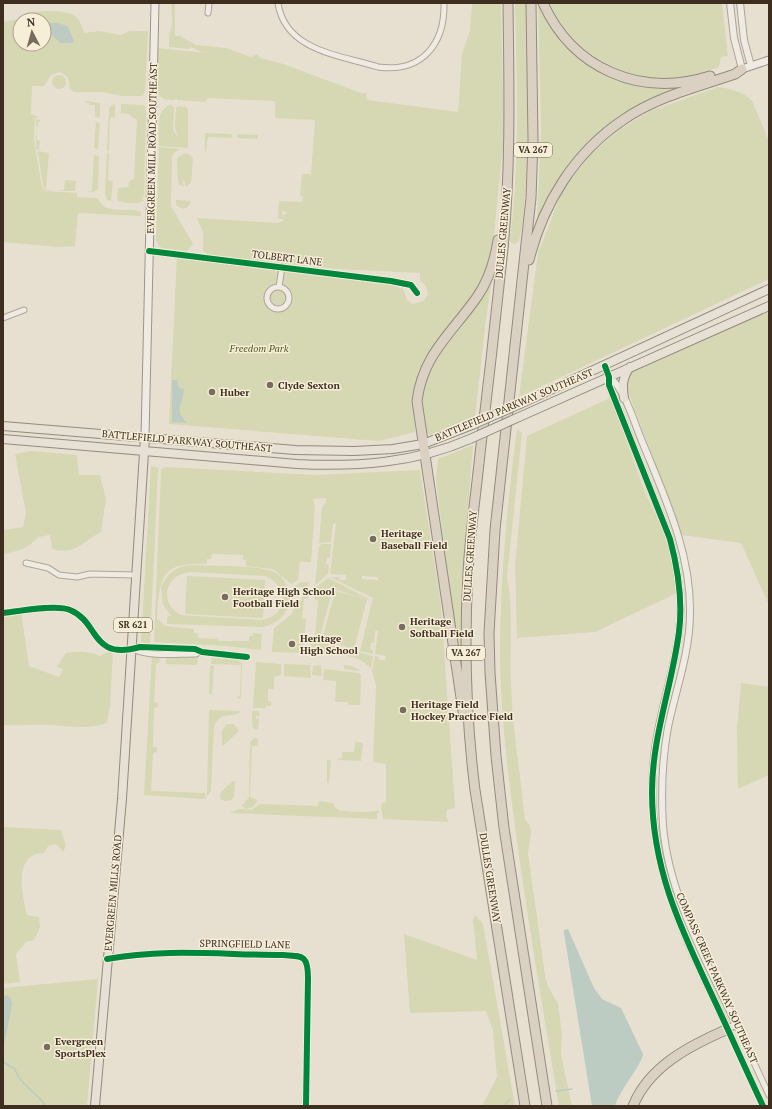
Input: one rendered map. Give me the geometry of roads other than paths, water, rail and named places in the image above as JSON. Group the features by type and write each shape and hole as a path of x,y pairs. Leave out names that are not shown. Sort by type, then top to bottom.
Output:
{"highway":[{"name":"DULLES GREENWAY","path":"508,3 510,125 503,248 471,528 468,572 466,673 471,754 525,1106"},
{"name":"VA 267","path":"531,3 533,172 494,537 489,633 490,673 496,756 504,828 547,1106"},
{"path":"543,3 563,37 575,50 594,65 612,74 633,80 674,84 702,79 733,69 746,68"},
{"path":"519,296 541,220 559,185 584,154 623,120 677,93 735,74 746,68"},
{"path":"471,754 460,691 417,401 423,374 436,348 478,296 486,282 496,251 506,197"},
{"path":"633,1106 644,1087 665,1063 691,1046 728,1029"}],"main road":[{"name":"EVERGREEN MILL ROAD SOUTHEAST","path":"144,438 154,3"},
{"path":"746,68 769,60"},
{"name":"BATTLEFIELD PARKWAY SOUTHEAST","path":"3,426 310,451 374,450 423,444 472,425 605,366 769,289"},
{"name":"BATTLEFIELD PARKWAY SOUTHEAST","path":"3,439 297,464 335,465 382,462 426,455 470,439 769,306"},
{"path":"624,398 622,385 623,379 630,367"},
{"name":"SR 621","path":"132,649 144,438"},
{"name":"EVERGREEN MILLS ROAD","path":"94,1106 122,799 132,649"}],"street":[{"path":"208,13 209,3"},
{"path":"278,3 284,23 302,42 312,47 378,67 389,68 401,67 415,62 433,46 438,38 443,23 444,3"},
{"path":"730,3 734,38 746,68"},
{"path":"740,3 746,68"},
{"name":"TOLBERT LANE","path":"149,251 391,281 411,285 417,293"},
{"path":"279,288 282,268"},
{"path":"274,288 279,288 285,290 289,298 284,306 276,308 269,304 268,295 274,288"},
{"path":"3,318 24,310"},
{"name":"COMPASS CREEK PARKWAY SOUTHEAST","path":"605,366 609,377 609,385 670,539 680,588 679,632 658,729 653,762 652,804 657,851 674,912 763,1106"},
{"name":"COMPASS CREEK PARKWAY SOUTHEAST","path":"609,377 615,380 624,398 668,508 685,556 689,584 689,628 668,727 662,775 664,828 668,856 684,909 769,1095"},
{"path":"26,563 48,568 60,575 77,577 90,574 136,575"},
{"path":"3,613 66,608 81,617 104,644 113,649 132,649 140,652 176,654 196,654 199,652 247,657"},
{"name":"SPRINGFIELD LANE","path":"107,959 130,955 166,952 302,956 306,959 308,964 306,1106"},
{"path":"728,1029 736,1024"}],"waterway":[{"path":"3,1062 15,1069 20,1079 46,1106"},
{"path":"556,1091 572,1089"},
{"path":"504,1106 510,1099"}],"place":[{"name":"Clyde Sexton","path":"270,385"},
{"name":"Huber","path":"212,392"},
{"name":"Heritage Baseball Field","path":"373,539"},
{"name":"Heritage High School Football Field","path":"225,597"},
{"name":"Heritage Softball Field","path":"402,627"},
{"name":"Heritage High School","path":"292,644"},
{"name":"Heritage Field Hockey Practice Field","path":"403,710"},
{"name":"Evergreen SportsPlex","path":"47,1047"}],"park label":[{"name":"Freedom Park","path":"259,348"}]}
